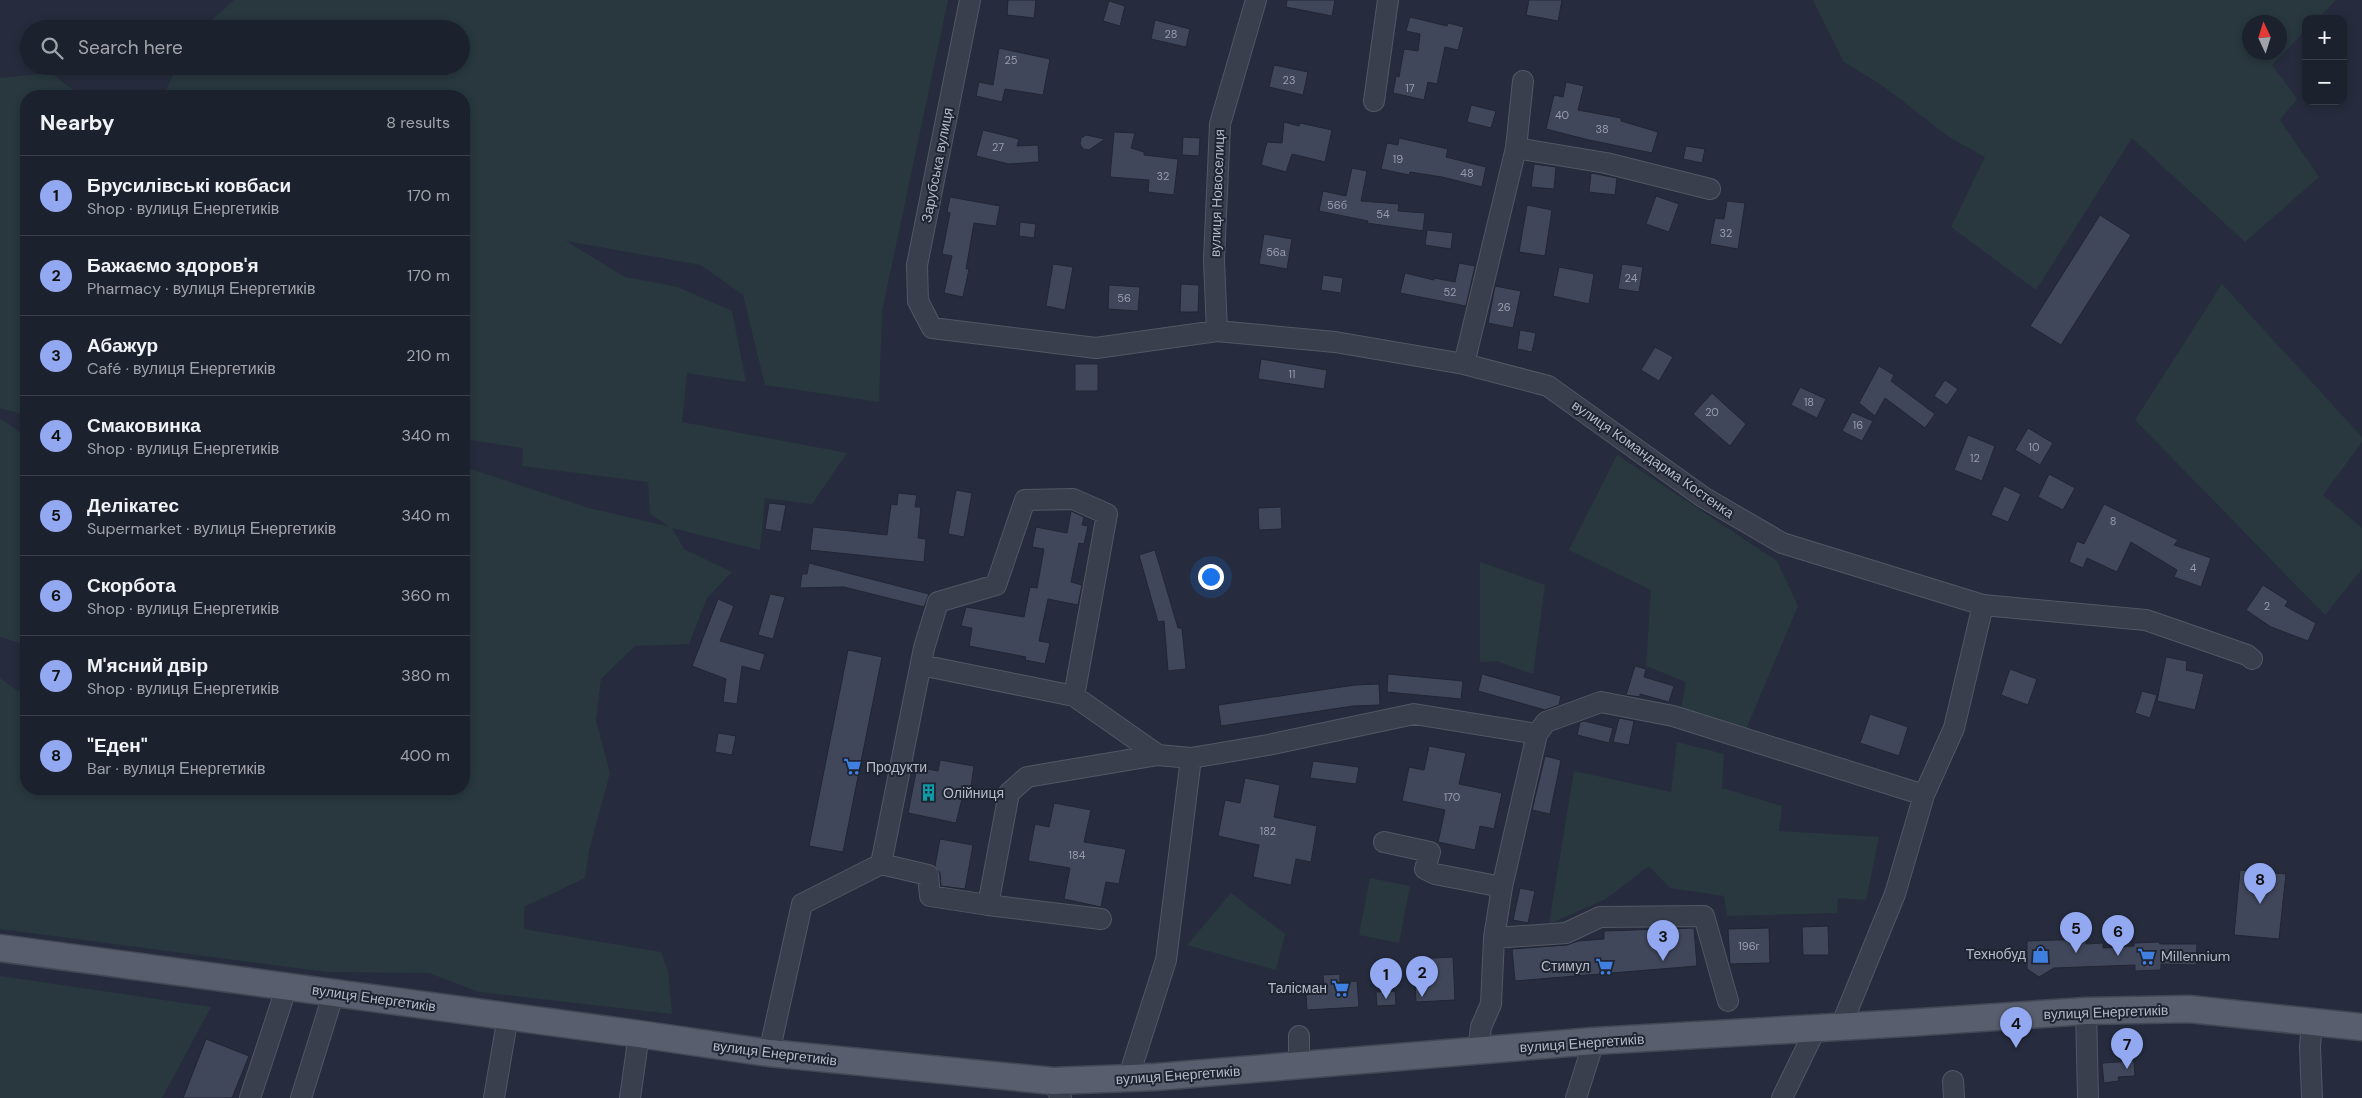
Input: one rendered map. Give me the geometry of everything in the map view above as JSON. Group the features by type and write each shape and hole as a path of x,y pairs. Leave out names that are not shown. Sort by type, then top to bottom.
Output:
{"main road":[{"name":"вулиця Енергетиків","path":"0,948 334,992 769,1053 1057,1089 1128,1079 1478,1052 1594,1041 2086,1011 2189,1009 2362,1027"}],"street":[{"name":"Зарубська вулиця","path":"932,328 918,301 917,265 970,0"},
{"name":"вулиця Новоселиця","path":"1217,331 1214,260 1220,124 1256,0"},
{"path":"1374,102 1388,0"},
{"path":"1464,364 1516,148 1523,81"},
{"path":"1516,148 1606,163 1710,189"},
{"name":"вулиця Командарма Костенка","path":"932,328 1096,348 1217,331 1335,342 1464,364 1548,386 1703,497 1782,544 1983,605 2146,620 2247,655 2252,659"},
{"path":"881,864 921,665 938,602 996,585 1025,500 1073,499 1107,514 1074,696"},
{"path":"1782,1098 1828,1027 1895,894 1924,795 1954,728 1983,605"},
{"path":"921,665 1074,696 1158,755"},
{"path":"1478,1052 1482,1027 1491,1004 1494,938 1502,887 1537,734 1546,722 1601,702 1673,716 1924,795"},
{"path":"988,905 1009,793 1027,777 1158,755 1191,758 1268,745 1414,714 1537,734"},
{"path":"1128,1079 1166,960 1191,758"},
{"path":"1384,842 1430,852 1425,869 1435,874 1502,887"},
{"path":"769,1053 802,904 881,864 928,875 930,896 1101,919"},
{"path":"1494,938 1566,933 1600,917 1704,916 1728,1001"},
{"path":"250,1098 287,986"},
{"path":"301,1098 334,992"},
{"path":"2086,1011 2088,1098"},
{"path":"494,1098 508,1016"},
{"path":"2312,1022 2310,1047 2312,1098"},
{"path":"630,1098 639,1034"},
{"path":"1298,1036 1299,1065"},
{"path":"1576,1098 1594,1041"}],"shaded area":[{"path":"234,0 948,0 882,311 879,402 765,385 743,295 701,265 566,241 625,277 678,287 732,311 746,382 687,373 682,422 847,453 812,504 765,498 760,550 672,528 684,549 732,572 707,598 689,644 635,646 601,679 596,721 610,773 589,850 585,878 524,907 524,929 661,952 668,971 672,1014 479,992 429,973 327,972 0,929 0,678 19,692 20,690 20,795 470,795 470,469 589,508 670,527 650,514 648,482 522,466 523,448 470,440 470,90 167,90 173,75 470,75 470,20 212,20"},
{"path":"1813,0 2336,0 2321,15 2302,15 2302,34 2287,50 2287,15 2242,15 2242,60 2277,60 2272,65 2297,99 2280,120 2319,177 2245,242 2132,138 2036,290 1951,227 1985,157 1949,137 1883,86 1844,62"},
{"path":"54,75 73,90 20,90 20,413 0,408 0,78"},
{"path":"2222,284 2362,437 2362,442 2323,495 2362,528 2362,569 2325,615 2135,420"},
{"path":"0,418 20,433 20,643 0,637"},
{"path":"1617,455 1777,561 1798,606 1744,734 1681,709 1686,682 1646,666 1651,590 1569,550"},
{"path":"1480,562 1545,585 1533,674 1496,661 1480,662"},
{"path":"1677,742 1724,754 1722,788 1782,806 1779,831 1879,837 1866,900 1838,898 1837,913 1727,916 1724,896 1670,888 1649,866 1606,899 1549,924 1574,771 1671,792"},
{"path":"1370,878 1410,886 1399,943 1359,935"},
{"path":"1231,893 1285,934 1276,970 1187,945"},
{"path":"0,976 211,1007 162,1098 0,1098"}],"building":[{"path":"1008,0 1036,0 1034,18 1007,15"},
{"path":"1287,0 1335,0 1332,16 1286,7"},
{"path":"1529,0 1562,0 1558,21 1526,15"},
{"path":"1109,1 1125,6 1120,26 1103,21"},
{"path":"1410,17 1447,26 1448,23 1464,27 1458,50 1445,47 1437,84 1428,82 1424,100 1393,93 1396,76 1399,77 1404,49 1418,51 1420,34 1406,31"},
{"path":"1155,20 1190,29 1186,47 1151,39"},
{"path":"999,48 1050,59 1043,95 1005,89 1002,102 976,96 979,82 993,85"},
{"path":"1274,65 1308,72 1303,95 1269,87"},
{"path":"1566,82 1584,86 1578,110 1621,118 1621,121 1658,132 1652,153 1546,129 1554,95 1563,97"},
{"path":"1471,105 1496,111 1491,128 1467,122"},
{"path":"1284,122 1299,126 1300,123 1332,130 1325,162 1292,154 1286,172 1261,165 1267,142 1282,143"},
{"path":"983,130 1019,139 1017,146 1038,145 1039,162 1009,164 976,156"},
{"path":"1114,132 1135,133 1131,148 1144,152 1144,155 1178,159 1174,195 1148,192 1149,180 1110,177"},
{"path":"1086,135 1105,139 1089,150 1083,149 1080,144 1081,138"},
{"path":"1183,137 1200,138 1199,156 1182,155"},
{"path":"1399,138 1448,149 1446,157 1486,167 1482,187 1442,177 1410,172 1409,175 1381,169 1387,143 1398,145"},
{"path":"1686,146 1705,149 1702,163 1683,159"},
{"path":"1534,164 1556,167 1554,189 1531,187"},
{"path":"1352,168 1367,171 1361,201 1399,204 1398,211 1425,213 1423,231 1367,223 1368,221 1319,211 1323,191 1346,196"},
{"path":"1591,173 1617,178 1615,195 1589,192"},
{"path":"1656,196 1679,204 1669,232 1646,224"},
{"path":"950,197 1000,206 996,226 974,223 966,269 969,269 963,297 944,293 952,256 942,254 950,213 947,212"},
{"path":"1727,201 1745,203 1738,249 1710,244 1715,218 1724,219"},
{"path":"1527,205 1552,210 1545,256 1519,252"},
{"path":"2100,215 2131,235 2061,345 2030,326"},
{"path":"1020,222 1036,224 1034,238 1019,236"},
{"path":"1427,230 1453,233 1451,249 1425,245"},
{"path":"1264,234 1292,239 1287,269 1259,264"},
{"path":"1459,263 1475,266 1466,306 1400,293 1405,273 1434,280 1434,278 1455,282"},
{"path":"1053,264 1073,267 1065,310 1046,306"},
{"path":"1622,264 1643,267 1639,292 1618,289"},
{"path":"1559,267 1594,274 1589,304 1553,296"},
{"path":"1323,275 1343,278 1341,293 1321,290"},
{"path":"1181,284 1199,285 1198,312 1180,312"},
{"path":"1109,285 1140,287 1138,311 1108,309"},
{"path":"1495,286 1521,291 1513,328 1488,323"},
{"path":"1520,330 1536,333 1532,352 1517,349"},
{"path":"1655,347 1673,357 1659,381 1641,370"},
{"path":"1261,359 1327,370 1324,389 1258,379"},
{"path":"1075,364 1098,364 1098,391 1075,391"},
{"path":"1879,366 1894,375 1891,381 1935,414 1925,428 1885,398 1875,416 1859,403"},
{"path":"1945,380 1958,389 1947,405 1934,396"},
{"path":"1800,387 1826,399 1817,418 1791,405"},
{"path":"1712,393 1746,424 1730,446 1693,414"},
{"path":"1852,412 1873,421 1862,441 1842,431"},
{"path":"2028,428 2053,443 2040,465 2015,450"},
{"path":"1968,435 1995,446 1982,481 1954,470"},
{"path":"2049,474 2075,488 2063,510 2038,497"},
{"path":"2004,486 2021,494 2008,522 1991,515"},
{"path":"956,490 972,493 964,537 948,534"},
{"path":"898,493 917,495 915,507 921,507 918,538 926,539 924,562 810,550 813,527 887,535 891,504 897,505"},
{"path":"769,503 786,505 781,532 765,529"},
{"path":"2104,504 2178,540 2174,545 2211,558 2201,587 2174,577 2177,570 2131,542 2117,572 2087,558 2083,568 2069,562 2077,541 2084,544"},
{"path":"1281,507 1282,529 1259,530 1258,508"},
{"path":"1071,511 1084,517 1082,525 1088,526 1084,544 1079,543 1071,582 1082,585 1078,605 1048,599 1039,641 1050,643 1045,664 1025,660 1026,657 969,646 972,628 961,626 966,607 1024,617 1030,587 1037,588 1044,549 1032,547 1036,527 1067,533"},
{"path":"1155,550 1178,628 1182,628 1186,669 1168,671 1164,621 1158,622 1139,555"},
{"path":"809,563 929,594 924,607 844,587 800,588 802,574 807,574"},
{"path":"2263,585 2288,601 2285,606 2316,623 2308,641 2271,627 2246,610"},
{"path":"770,594 785,597 773,639 758,635"},
{"path":"718,599 734,606 720,641 765,654 760,671 742,666 737,704 723,702 726,679 692,666"},
{"path":"848,650 882,657 843,852 809,846"},
{"path":"2166,657 2187,661 2186,670 2204,674 2195,710 2157,701"},
{"path":"1635,666 1646,669 1644,677 1674,686 1669,702 1640,694 1640,697 1626,695"},
{"path":"2010,669 2037,679 2028,705 2001,695"},
{"path":"1388,674 1463,681 1461,699 1387,692"},
{"path":"1482,674 1561,696 1559,705 1545,710 1478,691"},
{"path":"1379,684 1380,705 1353,706 1221,726 1218,705 1355,685"},
{"path":"2142,691 2157,695 2150,718 2135,713"},
{"path":"1870,714 1908,727 1899,756 1860,743"},
{"path":"1619,718 1634,721 1629,745 1613,742"},
{"path":"1584,721 1613,728 1609,743 1577,735 1580,722"},
{"path":"718,733 736,736 732,755 715,752"},
{"path":"1429,746 1466,753 1459,784 1502,793 1494,829 1480,826 1475,850 1438,842 1445,810 1402,801 1409,767 1424,770"},
{"path":"1545,756 1561,760 1550,814 1532,810"},
{"path":"940,760 974,766 969,801 962,799 956,823 908,813 917,767 938,771"},
{"path":"1313,761 1359,767 1356,784 1310,778"},
{"path":"1245,778 1280,785 1274,817 1317,826 1311,862 1296,859 1291,885 1253,877 1259,845 1218,836 1225,800 1240,803"},
{"path":"1054,803 1091,810 1084,842 1126,849 1119,884 1106,882 1101,907 1064,899 1070,868 1028,861 1035,824 1049,827"},
{"path":"940,839 973,845 965,889 941,886 940,873 935,866"},
{"path":"2240,870 2286,874 2279,939 2234,935"},
{"path":"1520,888 1535,891 1528,923 1513,920"},
{"path":"1828,926 1829,955 1803,955 1802,927"},
{"path":"1694,928 1697,966 1515,981 1512,949 1567,945 1578,941 1604,939 1604,931"},
{"path":"1769,928 1770,963 1730,964 1728,929"},
{"path":"2086,939 2086,944 2103,943 2103,948 2134,946 2134,943 2197,944 2196,965 2161,964 2161,970 2135,971 2135,965 2054,968 2039,977 2027,969 2027,941"},
{"path":"1453,957 1455,1000 1416,1002 1414,959"},
{"name":"Талісман","path":"1340,974 1340,982 1357,981 1359,1007 1307,1010 1306,994 1325,993 1323,975"},
{"path":"1395,991 1396,1005 1377,1006 1376,992"},
{"path":"206,1039 249,1056 232,1098 183,1098"},
{"path":"2134,1061 2135,1076 2118,1077 2119,1081 2104,1083 2102,1063"}],"place":[{"name":"Продукти","path":"852,767"},
{"name":"Олійниця","path":"929,793"},
{"name":"\"Еден\"","path":"2260,904"},
{"name":"Делікатес","path":"2076,953"},
{"name":"Технобуд","path":"2040,954"},
{"name":"Скорбота","path":"2118,956"},
{"name":"Millennium","path":"2147,956"},
{"name":"Абажур","path":"1663,961"},
{"name":"Стимул","path":"1604,966"},
{"name":"Талісман","path":"1341,988"},
{"name":"Бажаємо здоров'я","path":"1422,997"},
{"name":"Брусилівські ковбаси","path":"1386,999"},
{"name":"Смаковинка","path":"2016,1048"},
{"name":"М'ясний двір","path":"2127,1069"}]}
